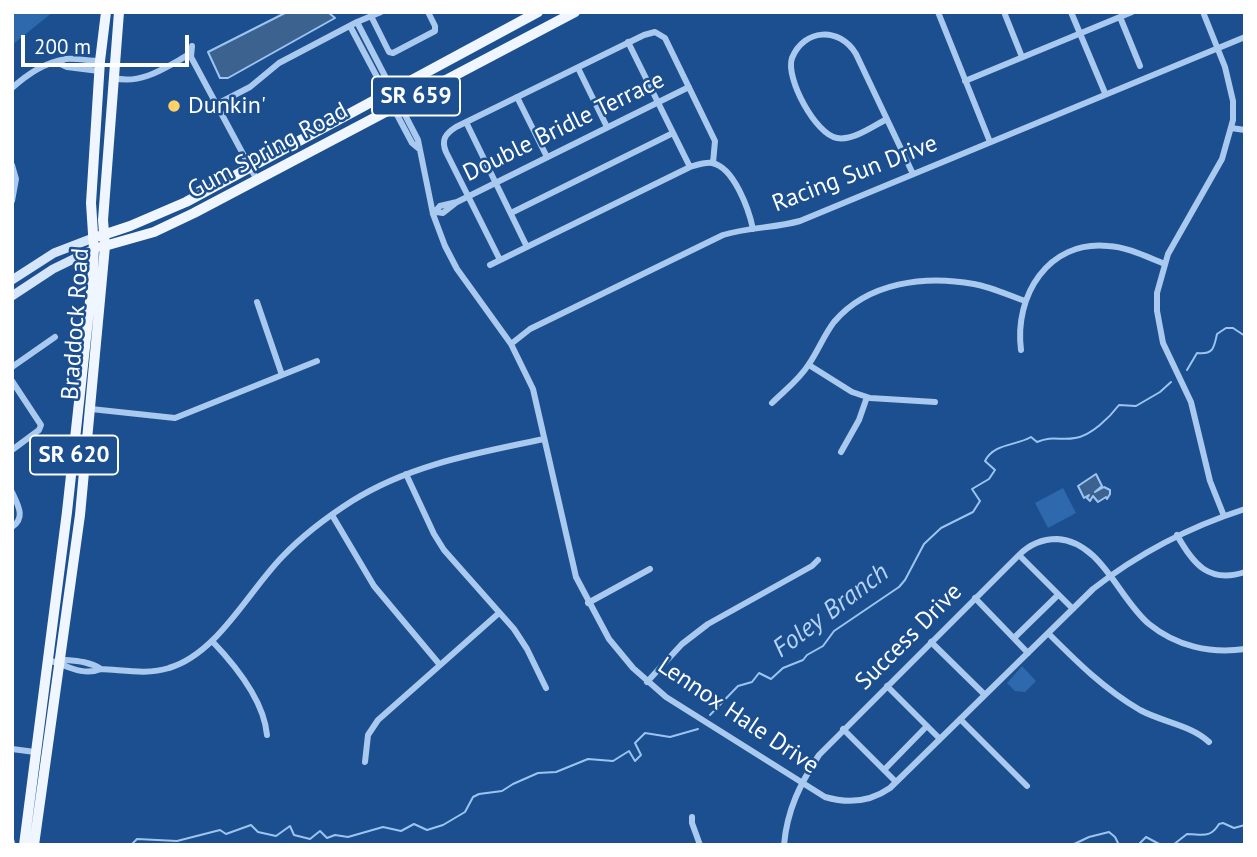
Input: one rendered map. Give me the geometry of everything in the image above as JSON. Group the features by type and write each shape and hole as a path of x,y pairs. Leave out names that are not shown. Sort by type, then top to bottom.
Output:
{"main road":[{"name":"Braddock Road","path":"25,841 35,752 56,662 80,514 91,409 105,246 98,236 91,203 99,66 108,12"},
{"path":"108,12 109,66 114,79"},
{"name":"Braddock Road","path":"34,845 56,662 94,250 103,220 119,12"},
{"name":"Gum Spring Road","path":"12,280 54,253 130,226 186,202 538,12"},
{"name":"Gum Spring Road","path":"12,296 42,275 94,250 154,232 575,12"},
{"path":"84,356 89,367 87,405 91,409"},
{"path":"73,460 77,468 73,503 80,514"}],"street":[{"path":"218,104 250,87 279,63 381,12"},
{"path":"371,16 389,52 393,53 435,30 428,12"},
{"path":"938,12 990,142"},
{"path":"1004,12 1022,57"},
{"path":"1070,12 1105,93"},
{"path":"965,81 1132,12"},
{"path":"1203,12 1225,67 1233,101 1231,128 1222,159 1165,264 1157,293 1160,331 1168,356 1191,402 1210,481 1224,516"},
{"path":"1121,17 1140,66"},
{"name":"Lennox Hale Drive","path":"353,24 397,107 412,143 418,148 445,246 457,269 511,344 533,389 576,577 609,639 647,682 675,703 825,797 854,802 870,800 880,795 1109,576 1177,535 1245,509"},
{"path":"500,260 446,152 444,143 448,132 628,42 652,32 662,35 715,141 713,163"},
{"path":"887,119 847,138 837,138 820,129 792,77 792,59 800,46 828,34 845,40 856,54 887,119 913,174"},
{"name":"Racing Sun Drive","path":"511,344 530,329 723,235 800,220 1245,37"},
{"path":"628,42 690,167"},
{"path":"114,79 142,79 191,50 257,180"},
{"path":"12,88 43,65 65,60 99,66"},
{"path":"578,68 607,127"},
{"name":"Double Bridle Terrace","path":"435,213 443,213 468,196 689,87"},
{"path":"517,97 547,157"},
{"path":"466,122 527,247"},
{"path":"1231,128 1245,130"},
{"path":"511,213 673,133"},
{"path":"490,265 690,167 713,163 728,172 733,179 750,215 753,229"},
{"path":"12,164 16,179 12,201"},
{"path":"1021,350 1019,335 1025,301 1040,273 1053,260 1092,246 1118,247 1165,264"},
{"path":"772,403 809,365 834,323 848,309 888,286 906,282 961,282 976,284 1025,301"},
{"path":"257,302 282,375"},
{"path":"12,367 55,337"},
{"path":"91,409 175,418 317,361"},
{"path":"809,365 840,386 867,397 935,402"},
{"path":"12,381 41,425 39,430 12,450"},
{"path":"841,452 859,420 867,397"},
{"path":"56,662 83,662 101,669 141,673 171,668 192,659 212,641 280,559 331,515 355,499 406,474 456,458 544,439"},
{"path":"406,474 434,534 514,629 546,688"},
{"path":"12,492 21,515 19,523 12,527"},
{"path":"331,515 383,599 440,665"},
{"path":"1177,535 1187,554 1206,570 1222,575 1245,572"},
{"name":"Success Drive","path":"784,845 791,808 801,782 818,755 1026,548 1048,539 1076,543 1089,551 1138,614 1170,638 1185,645 1212,650 1245,649"},
{"path":"1019,555 1073,609"},
{"path":"647,682 682,644 708,624 812,566 818,560"},
{"path":"588,603 650,569"},
{"path":"1014,638 1058,595"},
{"path":"975,598 1028,653"},
{"path":"365,762 368,735 377,720 499,613"},
{"path":"1048,633 1091,676 1122,699 1154,717 1198,734 1209,743"},
{"path":"212,641 240,671 266,724 267,735"},
{"path":"931,642 985,695"},
{"path":"887,686 940,739"},
{"path":"960,719 1027,786"},
{"path":"884,770 927,726"},
{"path":"843,729 896,782"},
{"path":"12,749 35,752"},
{"path":"692,817 700,845"}],"shaded area":[{"path":"12,12 53,12 12,45"},
{"path":"287,12 328,12 335,18 228,78 220,78 208,52"},
{"path":"1096,474 1102,486 1095,492 1104,487 1110,490 1107,499 1106,497 1098,502 1093,496 1090,501 1087,498 1089,495 1084,498 1078,486"},
{"path":"1063,488 1076,513 1048,528 1035,503"},
{"path":"1022,666 1036,681 1025,692 1015,691 1007,683"}],"waterway":[{"name":"Foley Branch","path":"1187,370 1197,353 1210,351 1217,334 1226,328 1233,328 1245,336"},
{"name":"Foley Branch","path":"710,715 738,686 752,682 759,673 771,679 783,668 803,660 823,646 834,631 899,587 924,544 941,528 973,512 980,501 972,489 989,479 995,470 985,461 994,451 1031,437 1037,442 1070,439 1087,434 1119,405 1136,406 1171,382"},
{"name":"Foley Branch","path":"131,845 137,839 177,841 220,830 226,834 251,825 258,832 276,836 290,826 294,835 310,839 320,831 327,838 335,835 348,837 383,827 401,831 414,824 427,830 443,825 465,812 473,797 479,794 502,791 538,773 556,772 588,759 613,761 629,751 635,761 641,755 635,743 645,733 670,737 698,729"},
{"path":"1173,845 1187,834 1209,834 1219,824 1234,828 1245,825"},
{"path":"1072,845 1109,832 1119,845"},
{"name":"Foley Branch","path":"12,836 15,845"},
{"path":"1138,845 1146,837 1161,845"},
{"name":"Foley Branch","path":"55,845 63,845"}],"place":[{"name":"Dunkin'","path":"174,106"}]}
